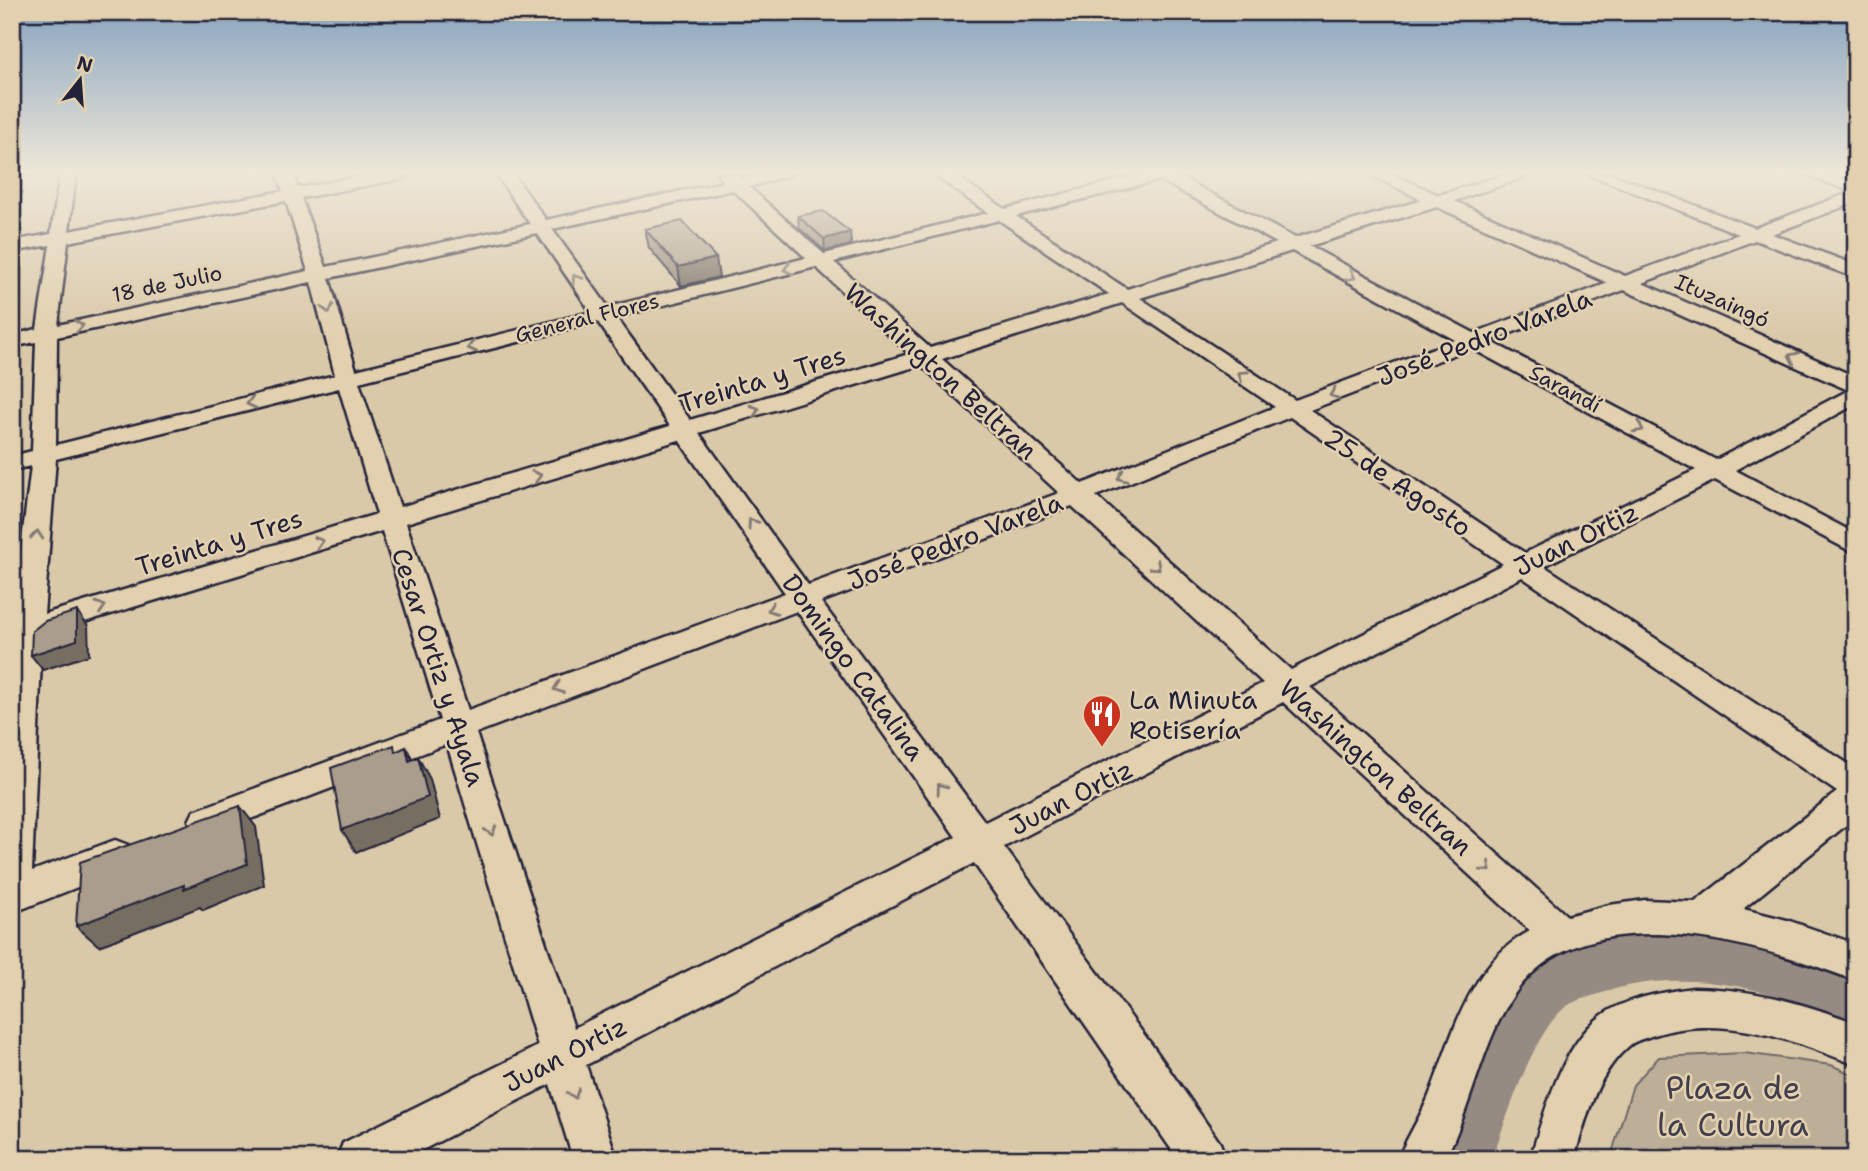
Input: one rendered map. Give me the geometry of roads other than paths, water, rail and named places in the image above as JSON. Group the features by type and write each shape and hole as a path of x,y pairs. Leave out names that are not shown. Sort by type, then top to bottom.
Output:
{"street":[{"path":"63,229 47,333 44,455 20,631 12,895 140,846"},
{"path":"12,247 102,229"},
{"name":"Cesar Ortiz y Ayala","path":"303,229 319,275 346,379 595,1159"},
{"name":"18 de Julio","path":"12,341 532,229"},
{"name":"Domingo Catalina","path":"541,229 688,431 803,598 1139,1063 1204,1159"},
{"name":"Washington Beltran","path":"784,229 1561,935"},
{"name":"General Flores","path":"12,463 945,229"},
{"name":"25 de Agosto","path":"1024,229 1521,566 1856,787"},
{"name":"Sarandí","path":"1261,229 1856,545"},
{"name":"Treinta y Tres","path":"20,631 688,431 1344,229"},
{"name":"Ituzaingó","path":"1502,229 1856,385"},
{"path":"1741,229 1856,272"},
{"name":"José Pedro Varela","path":"178,832 1077,495 1291,409 1769,229"},
{"name":"Juan Ortiz","path":"359,1159 1521,566 1716,470 1856,395"},
{"path":"1703,918 1856,797"},
{"path":"1419,1159 1491,994 1511,965 1530,949 1561,935 1604,921 1652,916 1703,918 1756,928 1856,963"},
{"path":"1552,1159 1587,1065 1616,1030 1651,1015 1690,1006 1742,1010 1795,1020 1856,1044"}],"waterway":[{"path":"1460,1159 1506,1047 1529,1006 1544,988 1554,983 1613,963 1684,955 1756,964 1790,973 1856,1001"}],"place":[{"name":"La Minuta Rotisería","path":"1102,748"}],"park label":[{"name":"Plaza de la Cultura","path":"1733,1106"}]}
